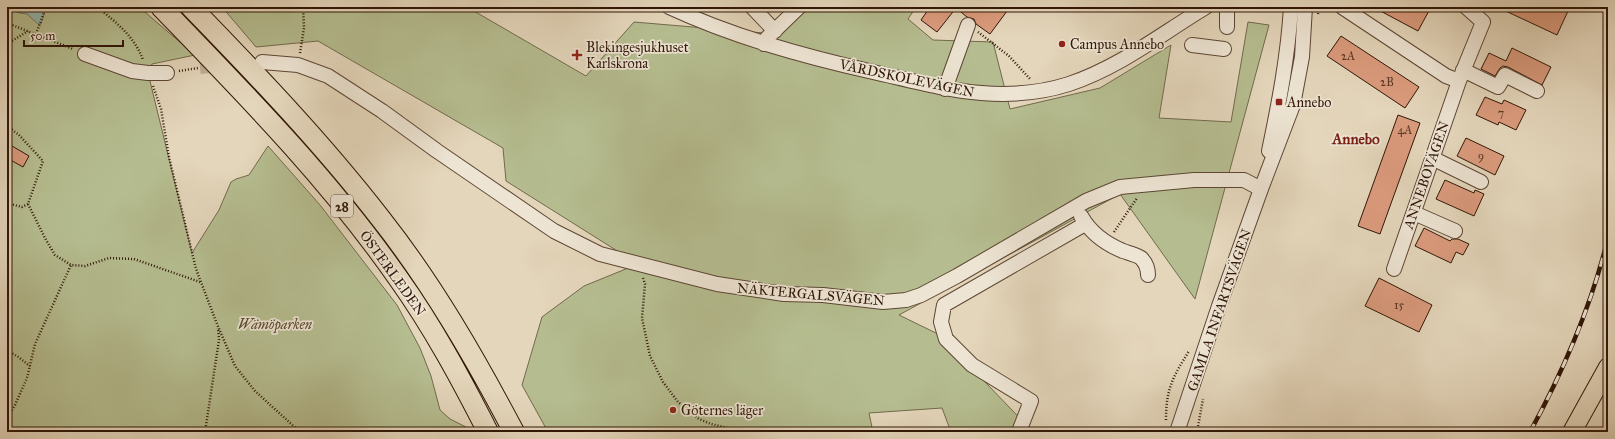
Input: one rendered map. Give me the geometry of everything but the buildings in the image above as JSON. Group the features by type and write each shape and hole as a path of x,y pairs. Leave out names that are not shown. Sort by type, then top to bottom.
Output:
{"highway":[{"name":"ÖSTERLEDEN","path":"161,7 290,143 390,266 432,328 488,432"},
{"name":"ÖSTERLEDEN","path":"191,7 264,82 306,129 382,220 414,264 478,363 514,432"},
{"path":"503,411 518,432"}],"main road":[{"path":"1572,432 1608,367"}],"street":[{"name":"VÅRDSKOLEVÄGEN","path":"669,7 736,35 815,59 945,89 970,93 1003,95 1036,91 1068,84 1096,74 1128,57 1206,7"},
{"path":"752,7 775,30"},
{"path":"764,44 767,38 799,7"},
{"path":"1227,7 1227,27"},
{"name":"GAMLA INFARTSVÄGEN","path":"1261,189 1283,80 1291,7"},
{"name":"GAMLA INFARTSVÄGEN","path":"1177,432 1219,306 1293,105 1302,57 1304,7"},
{"path":"1342,7 1446,76 1461,76 1498,87 1504,75 1537,91"},
{"name":"ANNEBOVÄGEN","path":"1394,269 1461,76 1482,22 1466,7"},
{"path":"945,89 968,25"},
{"path":"1192,45 1224,50"},
{"path":"86,54 132,71 148,74 168,73"},
{"name":"NÄKTERGALSVÄGEN","path":"262,62 298,65 328,76 382,111 436,151 554,231 600,254 717,284 784,294 823,295 883,302 906,300 958,276 1086,201 1120,187 1194,180 1244,180 1261,189"},
{"path":"1432,158 1481,182"},
{"path":"1076,207 1085,224 1093,233 1122,251 1140,257 1148,269 1148,275"},
{"path":"1414,213 1454,231"},
{"path":"944,305 1085,224"},
{"path":"936,287 944,305 941,322 946,339 972,365 1031,401 1020,429 1022,432"}],"path":[{"path":"97,7 123,28 141,54 161,109 169,157 196,269 235,366 254,390 300,432"},
{"path":"298,65 304,28 303,7"},
{"path":"36,34 46,8"},
{"path":"7,22 86,54"},
{"path":"968,25 1009,56 1034,83"},
{"path":"7,44 28,31"},
{"path":"168,73 200,67"},
{"path":"7,126 19,135 43,161 28,204 22,207 7,203"},
{"path":"1107,242 1147,185"},
{"path":"28,204 55,255 71,265 85,266 109,258 134,259 201,282"},
{"path":"639,264 645,284 642,318 650,356 663,382 678,402 699,419 744,432"},
{"path":"7,418 27,378 35,344 71,265"},
{"path":"205,432 219,340 217,324"},
{"path":"7,351 17,356 30,366"},
{"path":"1601,432 1608,420"}],"green space":[{"name":"Wämöparken","path":"7,7 139,7 195,55 152,64 148,73 192,253 219,210 231,182 249,175 268,146 320,205 397,305 420,348 431,376 440,410 450,419 468,428 470,432 7,432"},
{"path":"222,7 467,7 586,76 634,22 776,34 803,7 916,7 908,19 933,40 993,42 1010,109 1100,88 1171,45 1159,118 1231,122 1248,22 1269,25 1195,299 1120,194 899,315 940,335 1033,432 951,432 942,408 869,413 873,432 548,432 522,385 542,317 584,286 638,264 506,181 503,148 318,41 256,47"}],"water":[{"path":"7,7 46,8 41,24 38,24 27,14 19,13"}],"tunnel":[{"path":"200,67 250,63"}],"railway":[{"path":"1530,432 1554,385 1575,338 1593,289 1608,238"}],"place":[{"name":"Campus Annebo","path":"1062,44"},
{"name":"Blekingesjukhuset Karlskrona","path":"577,55"},
{"name":"Annebo","path":"1279,102"},
{"name":"Göternes läger","path":"673,410"}],"district":[{"name":"Annebo","path":"1356,139"}]}
